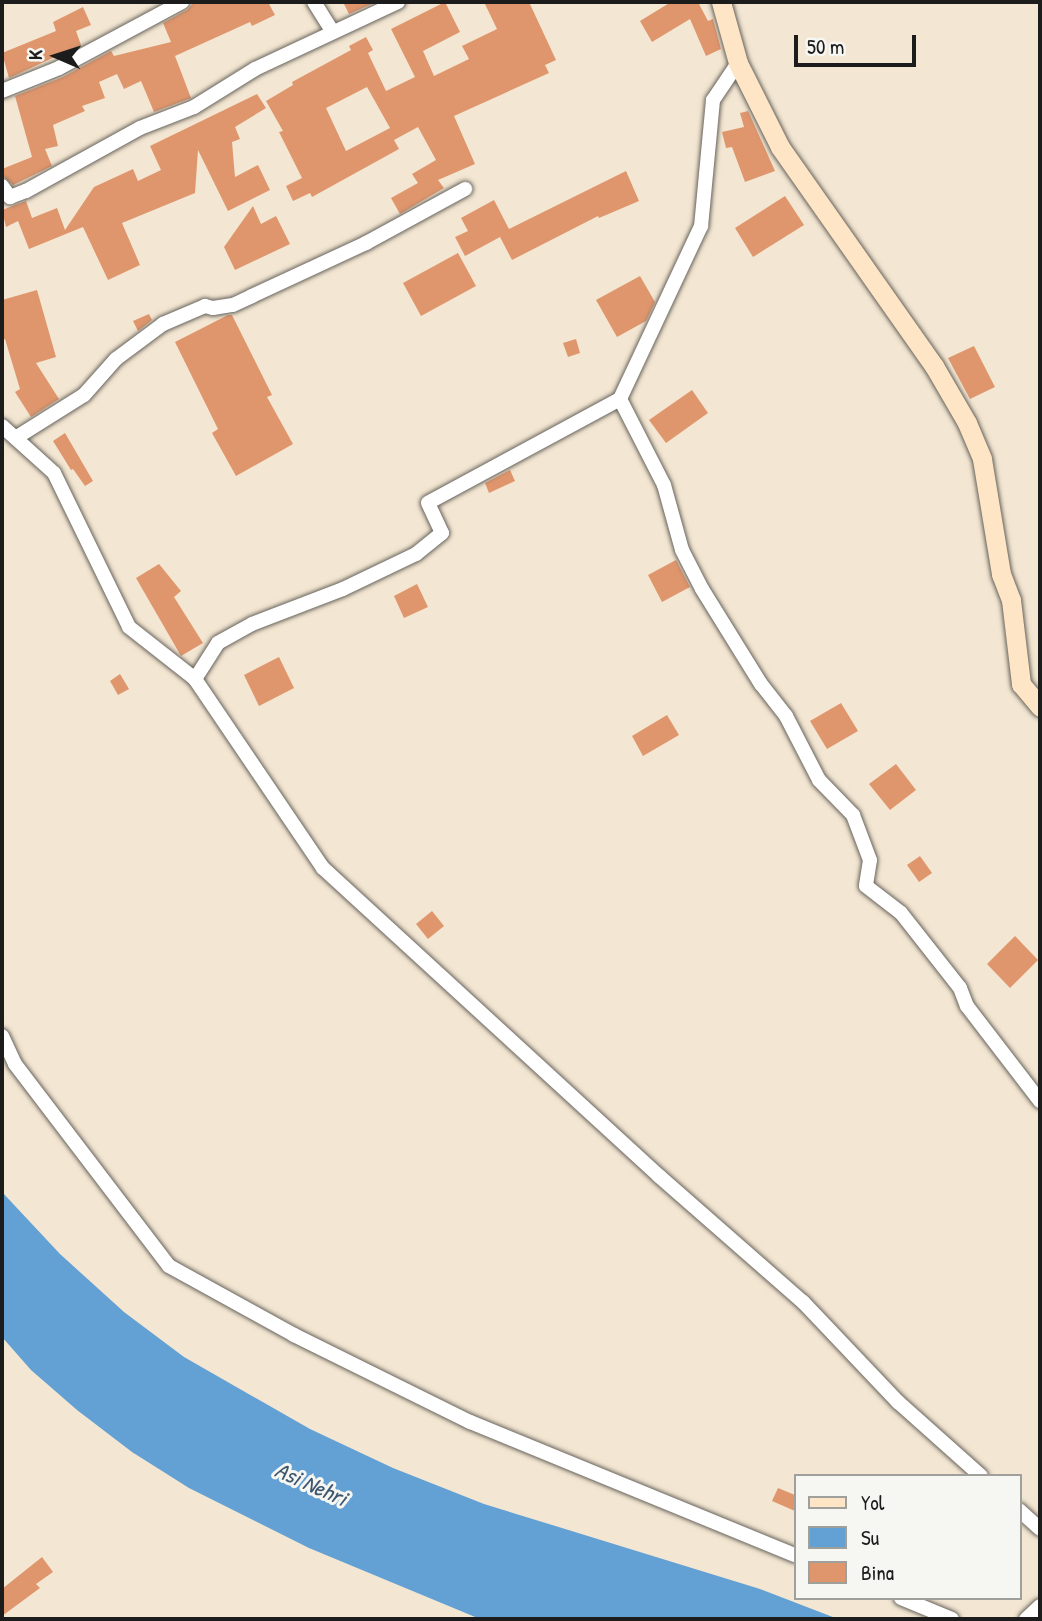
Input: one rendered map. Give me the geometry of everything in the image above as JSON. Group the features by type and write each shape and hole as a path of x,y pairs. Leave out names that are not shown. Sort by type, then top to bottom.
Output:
{"street":[{"path":"2,91 59,68 182,2"},
{"path":"314,2 332,31"},
{"path":"2,187 10,197 26,191 140,128 194,107 255,69 398,2"},
{"path":"721,2 738,64 780,147 934,366 967,423 982,459 1001,573 1011,600 1021,684 1040,707"},
{"path":"195,679 218,643 252,624 343,589 416,554 442,533 428,503 620,399 701,226 713,100 738,64"},
{"path":"17,437 84,395 116,359 163,324 205,306 213,308 233,305 366,243 465,189"},
{"path":"620,399 664,485 682,550 702,589 761,684 786,716 819,780 853,815 870,860 866,886 901,913 960,988 967,1006 1040,1101"},
{"path":"2,426 54,473 129,627 195,679 323,868 659,1176 803,1302 898,1402 979,1474"},
{"path":"2,1036 15,1064 169,1266 294,1335 470,1422 794,1555"},
{"path":"1021,1512 1040,1529"},
{"path":"906,1600 952,1619"},
{"path":"1026,1619 1040,1606"}],"water":[{"name":"Asi Nehri","path":"2,1192 60,1254 124,1312 184,1357 310,1429 393,1468 484,1504 760,1589 838,1619 480,1619 309,1548 189,1488 132,1452 77,1410 31,1370 2,1337"}],"building":[{"path":"194,2 268,2 275,15 252,26 250,22 175,56 191,98 154,112 141,81 124,89 117,74 99,82 105,98 82,106 85,111 53,125 58,146 45,149 52,166 13,185 4,177 2,169 32,157 15,96 63,77 111,51 114,56 171,42 163,23 187,10"},
{"path":"343,2 376,2 349,14"},
{"path":"445,2 460,32 423,51 434,76 469,59 462,46 497,29 484,2 529,2 556,60 545,65 549,73 454,116 475,164 438,180 444,188 400,214 391,198 418,183 412,174 436,160 418,127 394,140 399,149 312,197 310,193 293,201 286,186 302,178 279,132 283,131 266,101 293,85 292,82 351,50 349,46 366,37 373,50 368,53 386,91 415,77 391,29","holes":["367,87 390,128 346,151 326,108"]},
{"path":"671,2 698,2 708,21 713,19 721,49 706,56 690,19 652,42 640,21"},
{"path":"83,7 91,25 76,31 81,45 9,78 2,53 56,31 53,22"},
{"path":"257,94 266,108 235,127 240,139 232,142 235,177 258,165 270,190 228,211 198,150 195,193 122,223 140,265 108,280 83,227 29,249 18,221 6,227 2,210 26,201 32,218 57,208 65,230 94,187 133,169 138,181 161,170 150,146"},
{"path":"748,111 775,171 745,182 732,147 726,148 722,132 744,127 740,113"},
{"path":"626,171 639,201 599,218 598,216 512,260 500,237 465,256 455,237 468,231 461,218 494,200 509,229"},
{"path":"785,196 804,225 753,257 735,228"},
{"path":"253,206 261,224 276,216 290,244 235,270 224,247"},
{"path":"458,253 476,286 421,316 403,283"},
{"path":"640,276 655,302 646,321 617,337 596,300"},
{"path":"37,290 56,357 36,363 59,399 31,417 15,392 20,389 5,339 2,340 2,300"},
{"path":"149,314 152,320 138,331 133,321"},
{"path":"232,315 272,395 267,397 293,444 236,476 212,433 218,429 175,342"},
{"path":"576,339 580,353 568,357 563,343"},
{"path":"974,346 995,387 970,399 948,358"},
{"path":"692,390 708,413 666,443 649,420"},
{"path":"65,433 93,481 85,486 73,469 71,470 53,441"},
{"path":"510,470 515,481 489,493 485,483"},
{"path":"676,560 690,587 662,602 648,575"},
{"path":"159,564 181,591 174,597 203,643 181,656 136,578"},
{"path":"417,584 428,607 404,618 394,596"},
{"path":"279,657 294,688 259,706 244,675"},
{"path":"120,674 129,689 118,695 110,681"},
{"path":"841,703 858,731 827,749 810,721"},
{"path":"667,715 679,735 643,756 632,736"},
{"path":"896,764 916,790 890,810 869,784"},
{"path":"920,856 932,873 919,882 907,865"},
{"path":"432,911 444,926 428,939 416,924"},
{"path":"1015,936 1038,960 1010,988 987,964"},
{"path":"778,1488 794,1495 794,1511 772,1501"},
{"path":"42,1557 53,1572 36,1584 40,1588 2,1616 2,1589"}]}
